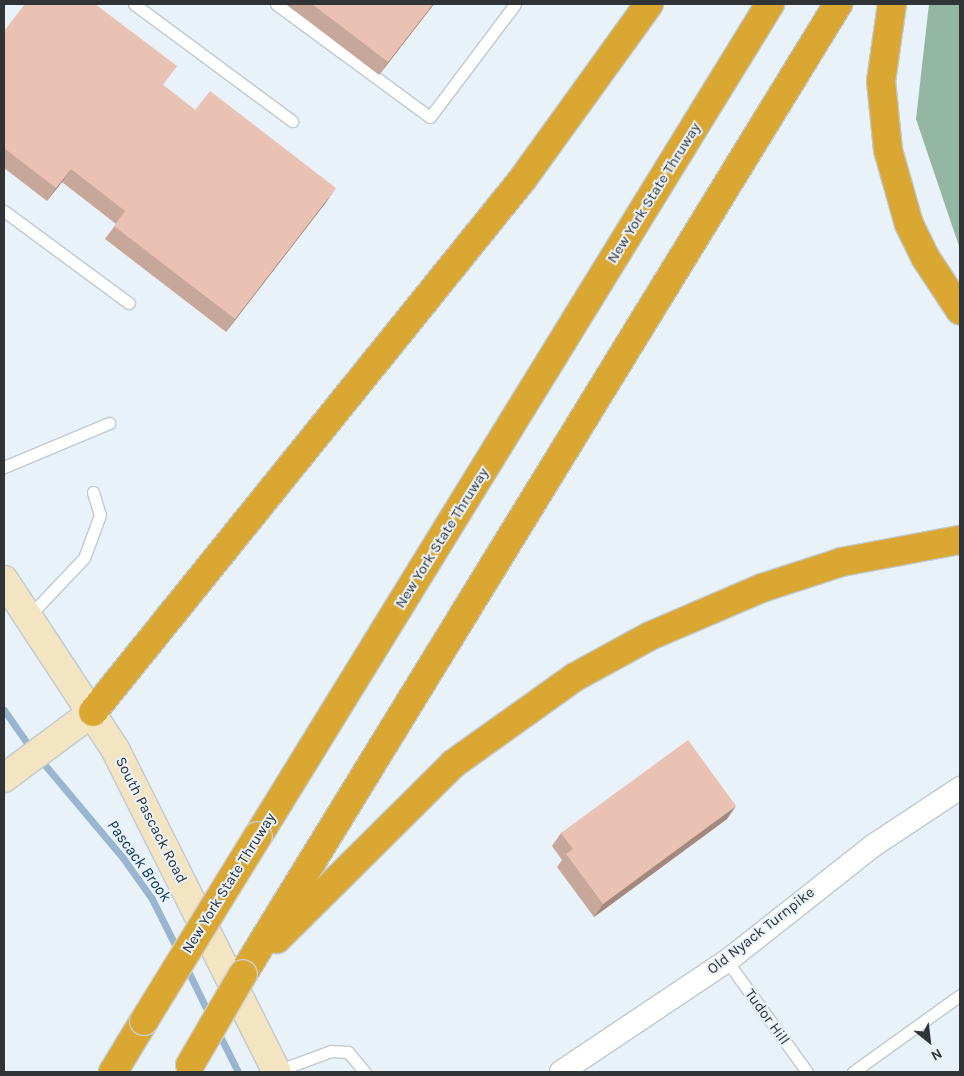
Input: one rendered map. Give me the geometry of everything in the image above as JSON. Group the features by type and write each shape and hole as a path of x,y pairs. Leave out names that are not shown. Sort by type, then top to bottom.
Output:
{"highway":[{"path":"92,712 522,180 649,4"},
{"name":"New York State Thruway","path":"113,1072 770,4"},
{"path":"187,1069 243,974 838,4"},
{"path":"892,4 881,81 888,150 909,224 925,257 960,310"},
{"path":"243,974 331,885 474,747 612,656 694,615 794,577 882,553 960,540"}],"street":[{"name":"South Pascack Road","path":"4,580 92,712 152,819 277,1072"},
{"path":"11,773 92,712"},
{"name":"Old Nyack Turnpike","path":"562,1072 727,961 790,907 960,788"}],"lane":[{"path":"134,4 292,121"},
{"path":"276,4 430,117 515,4"},
{"path":"4,211 129,303"},
{"path":"4,467 109,423"},
{"path":"28,616 84,558 100,515 93,492"},
{"name":"Tudor Hill","path":"727,961 807,1072"},
{"path":"853,1072 960,995"},
{"path":"277,1072 331,1051 348,1052 365,1072"}],"green space":[{"path":"929,4 960,4 960,249 916,119"}],"building":[{"path":"25,4 95,4 177,66 163,85 195,110 210,91 336,188 235,319 114,226 125,211 71,169 56,188 4,148 4,31"},
{"path":"312,4 433,4 388,62"},
{"path":"688,740 736,806 603,904 566,854 573,849 561,833"}],"waterway":[{"name":"Pascack Brook","path":"4,710 32,750"},
{"name":"Pascack Brook","path":"39,758 123,858 152,899 178,951"},
{"name":"Pascack Brook","path":"185,965 210,1016"},
{"name":"Pascack Brook","path":"217,1030 238,1072"}]}
